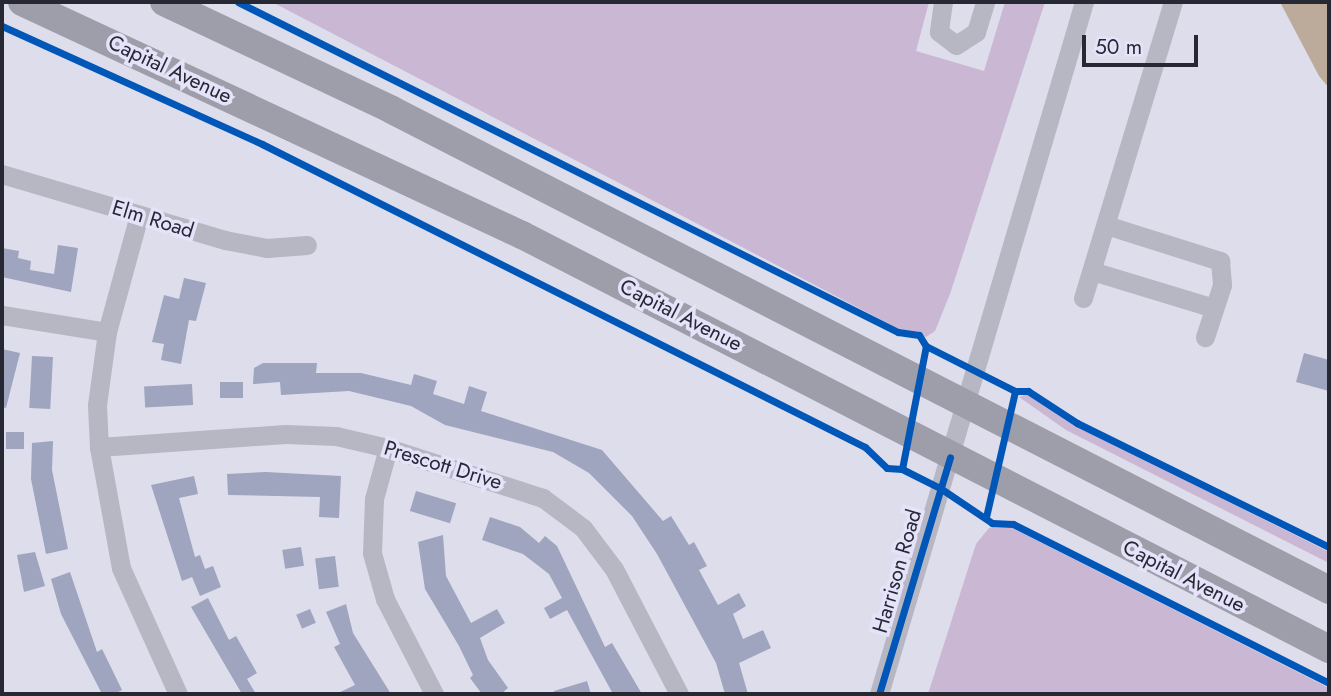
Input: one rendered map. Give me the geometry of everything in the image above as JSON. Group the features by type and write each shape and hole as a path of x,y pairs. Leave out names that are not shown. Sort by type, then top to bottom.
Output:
{"highway":[{"name":"Capital Avenue","path":"22,2 522,235 911,432 950,457 1329,649"},
{"path":"164,2 393,110 966,401 1329,590"}],"street":[{"path":"943,2 939,32 956,45 976,32 985,2"},
{"name":"Harrison Road","path":"879,694 1084,2"},
{"path":"1083,298 1173,2"},
{"name":"Elm Road","path":"2,174 225,240 267,248 307,245"},
{"path":"139,215 107,332 97,405 99,447 121,568 178,694"},
{"path":"1107,225 1220,261 1224,270 1205,337"},
{"path":"1092,271 1214,308"},
{"path":"2,315 107,332"},
{"name":"Prescott Drive","path":"99,447 286,434 388,448 543,498 583,528 614,569 679,694"},
{"path":"388,448 374,499 372,554 385,599 434,694"}],"shaded area":[{"path":"272,2 929,2 916,51 984,71 1005,2 1045,2 950,294 935,331 926,337 899,329"},
{"path":"1280,2 1329,2 1329,88 1319,76"},
{"path":"1028,394 1084,430 1329,552 1329,563 1066,430 1019,397"},
{"path":"1004,524 1329,688 1329,694 928,694 976,544 989,528"}],"building":[{"path":"58,245 78,248 71,292 2,277 2,248 19,251 18,258 31,261 30,270 54,274"},
{"path":"184,278 206,283 196,321 189,320 181,364 161,360 164,344 152,342 164,295 179,299"},
{"path":"2,349 20,353 6,408 2,407"},
{"path":"1304,353 1329,360 1329,391 1296,382"},
{"path":"32,356 53,357 50,409 29,408"},
{"path":"263,363 317,363 316,373 361,373 411,385 414,374 437,381 433,394 464,404 469,386 487,392 481,411 602,450 663,521 671,516 689,545 694,542 707,566 699,570 718,605 739,593 746,606 733,614 743,639 763,630 771,648 739,663 748,694 725,694 716,663 657,554 632,516 589,473 553,452 445,425 411,406 349,391 281,395 280,382 253,384 254,368"},
{"path":"220,382 243,382 243,398 220,398"},
{"path":"192,384 193,405 145,407 144,387"},
{"path":"6,432 24,432 24,449 6,449"},
{"path":"53,441 52,470 68,549 46,554 31,479 32,443"},
{"path":"266,472 341,476 339,518 319,517 320,497 228,495 227,474"},
{"path":"194,476 198,494 179,498 195,557 200,555 205,569 213,566 221,587 200,596 192,577 182,581 151,485"},
{"path":"416,491 456,503 450,523 410,511"},
{"path":"490,517 520,527 539,543 545,536 557,546 605,647 612,643 642,694 613,694 567,610 550,619 544,608 562,598 549,574 523,554 482,540"},
{"path":"443,535 446,576 471,623 497,609 505,623 480,638 488,660 508,688 501,694 482,694 470,678 473,675 459,646 425,589 418,542"},
{"path":"301,547 304,566 285,569 282,550"},
{"path":"35,552 45,586 24,592 17,555"},
{"path":"335,556 339,587 319,589 315,558"},
{"path":"70,572 97,652 102,649 122,690 114,694 102,694 61,614 51,579"},
{"path":"208,598 229,640 236,636 257,673 247,679 256,694 242,694 191,607"},
{"path":"346,604 353,633 391,694 336,694 355,685 334,647 340,644 326,612"},
{"path":"310,609 316,623 302,629 296,615"},
{"path":"587,681 591,694 554,694 554,691"}],"cycle path":[{"path":"238,2 898,332 919,335 926,346 1015,391 1028,391 1077,423 1329,547"},
{"path":"2,26 262,144 865,447 887,468 902,469 940,488 992,523 1013,524 1329,683"},
{"path":"902,469 926,346"},
{"path":"986,517 1015,391"},
{"path":"879,694 950,457"}]}
